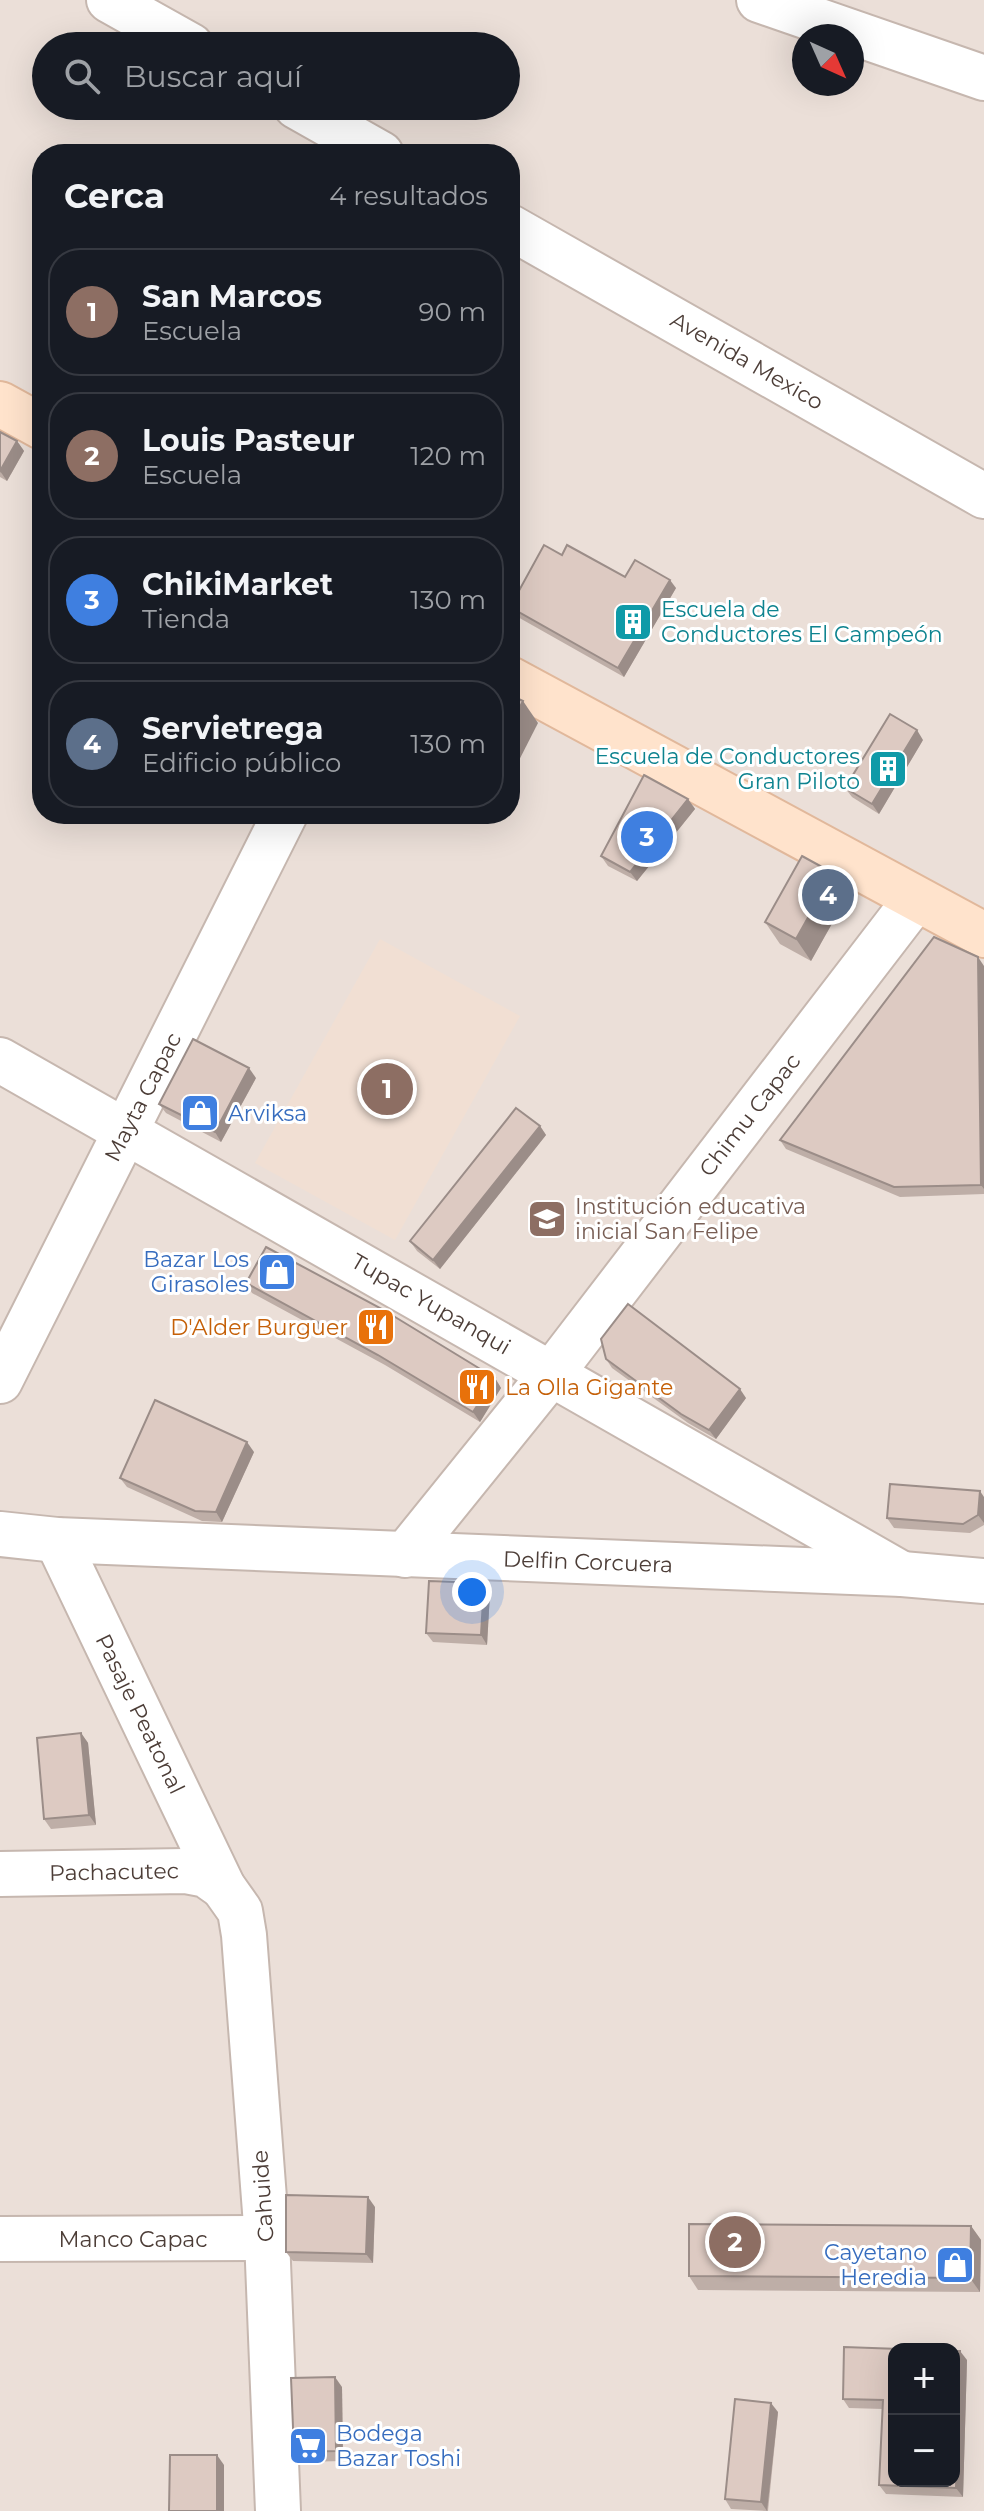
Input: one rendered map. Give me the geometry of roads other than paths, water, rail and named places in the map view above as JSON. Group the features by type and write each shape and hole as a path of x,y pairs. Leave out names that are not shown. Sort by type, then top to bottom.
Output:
{"street":[{"path":"109,0 166,32"},
{"path":"759,0 984,78"},
{"path":"321,120 363,144"},
{"name":"Avenida Mexico","path":"520,233 984,496"},
{"path":"0,404 32,422"},
{"path":"520,684 984,935"},
{"name":"Mayta Capac","path":"0,1381 280,824"},
{"name":"Chimu Capac","path":"405,1555 552,1373 915,900"},
{"name":"Tupac Yupanqui","path":"0,1060 902,1574"},
{"name":"Delfin Corcuera","path":"0,1534 57,1540 902,1574 984,1581"},
{"name":"Pasaje Peatonal","path":"57,1540 223,1887"},
{"name":"Pachacutec","path":"0,1874 185,1871 206,1875 223,1887"},
{"name":"Cahuide","path":"223,1887 240,1911 244,1935 267,2238 278,2511"},
{"name":"Manco Capac","path":"0,2239 267,2238"}],"place":[{"name":"Escuela de Conductores El Campeón","path":"633,622"},
{"name":"Escuela de Conductores Gran Piloto","path":"888,769"},
{"name":"ChikiMarket","path":"647,837"},
{"name":"Servietrega","path":"828,895"},
{"name":"San Marcos","path":"387,1089"},
{"name":"Arviksa","path":"200,1113"},
{"name":"Institución educativa inicial San Felipe","path":"547,1219"},
{"name":"Bazar Los Girasoles","path":"277,1272"},
{"name":"D'Alder Burguer","path":"376,1327"},
{"name":"La Olla Gigante","path":"477,1387"},
{"name":"Louis Pasteur","path":"735,2242"},
{"name":"Cayetano Heredia","path":"955,2265"},
{"name":"Bodega Bazar Toshi","path":"308,2446"}]}
